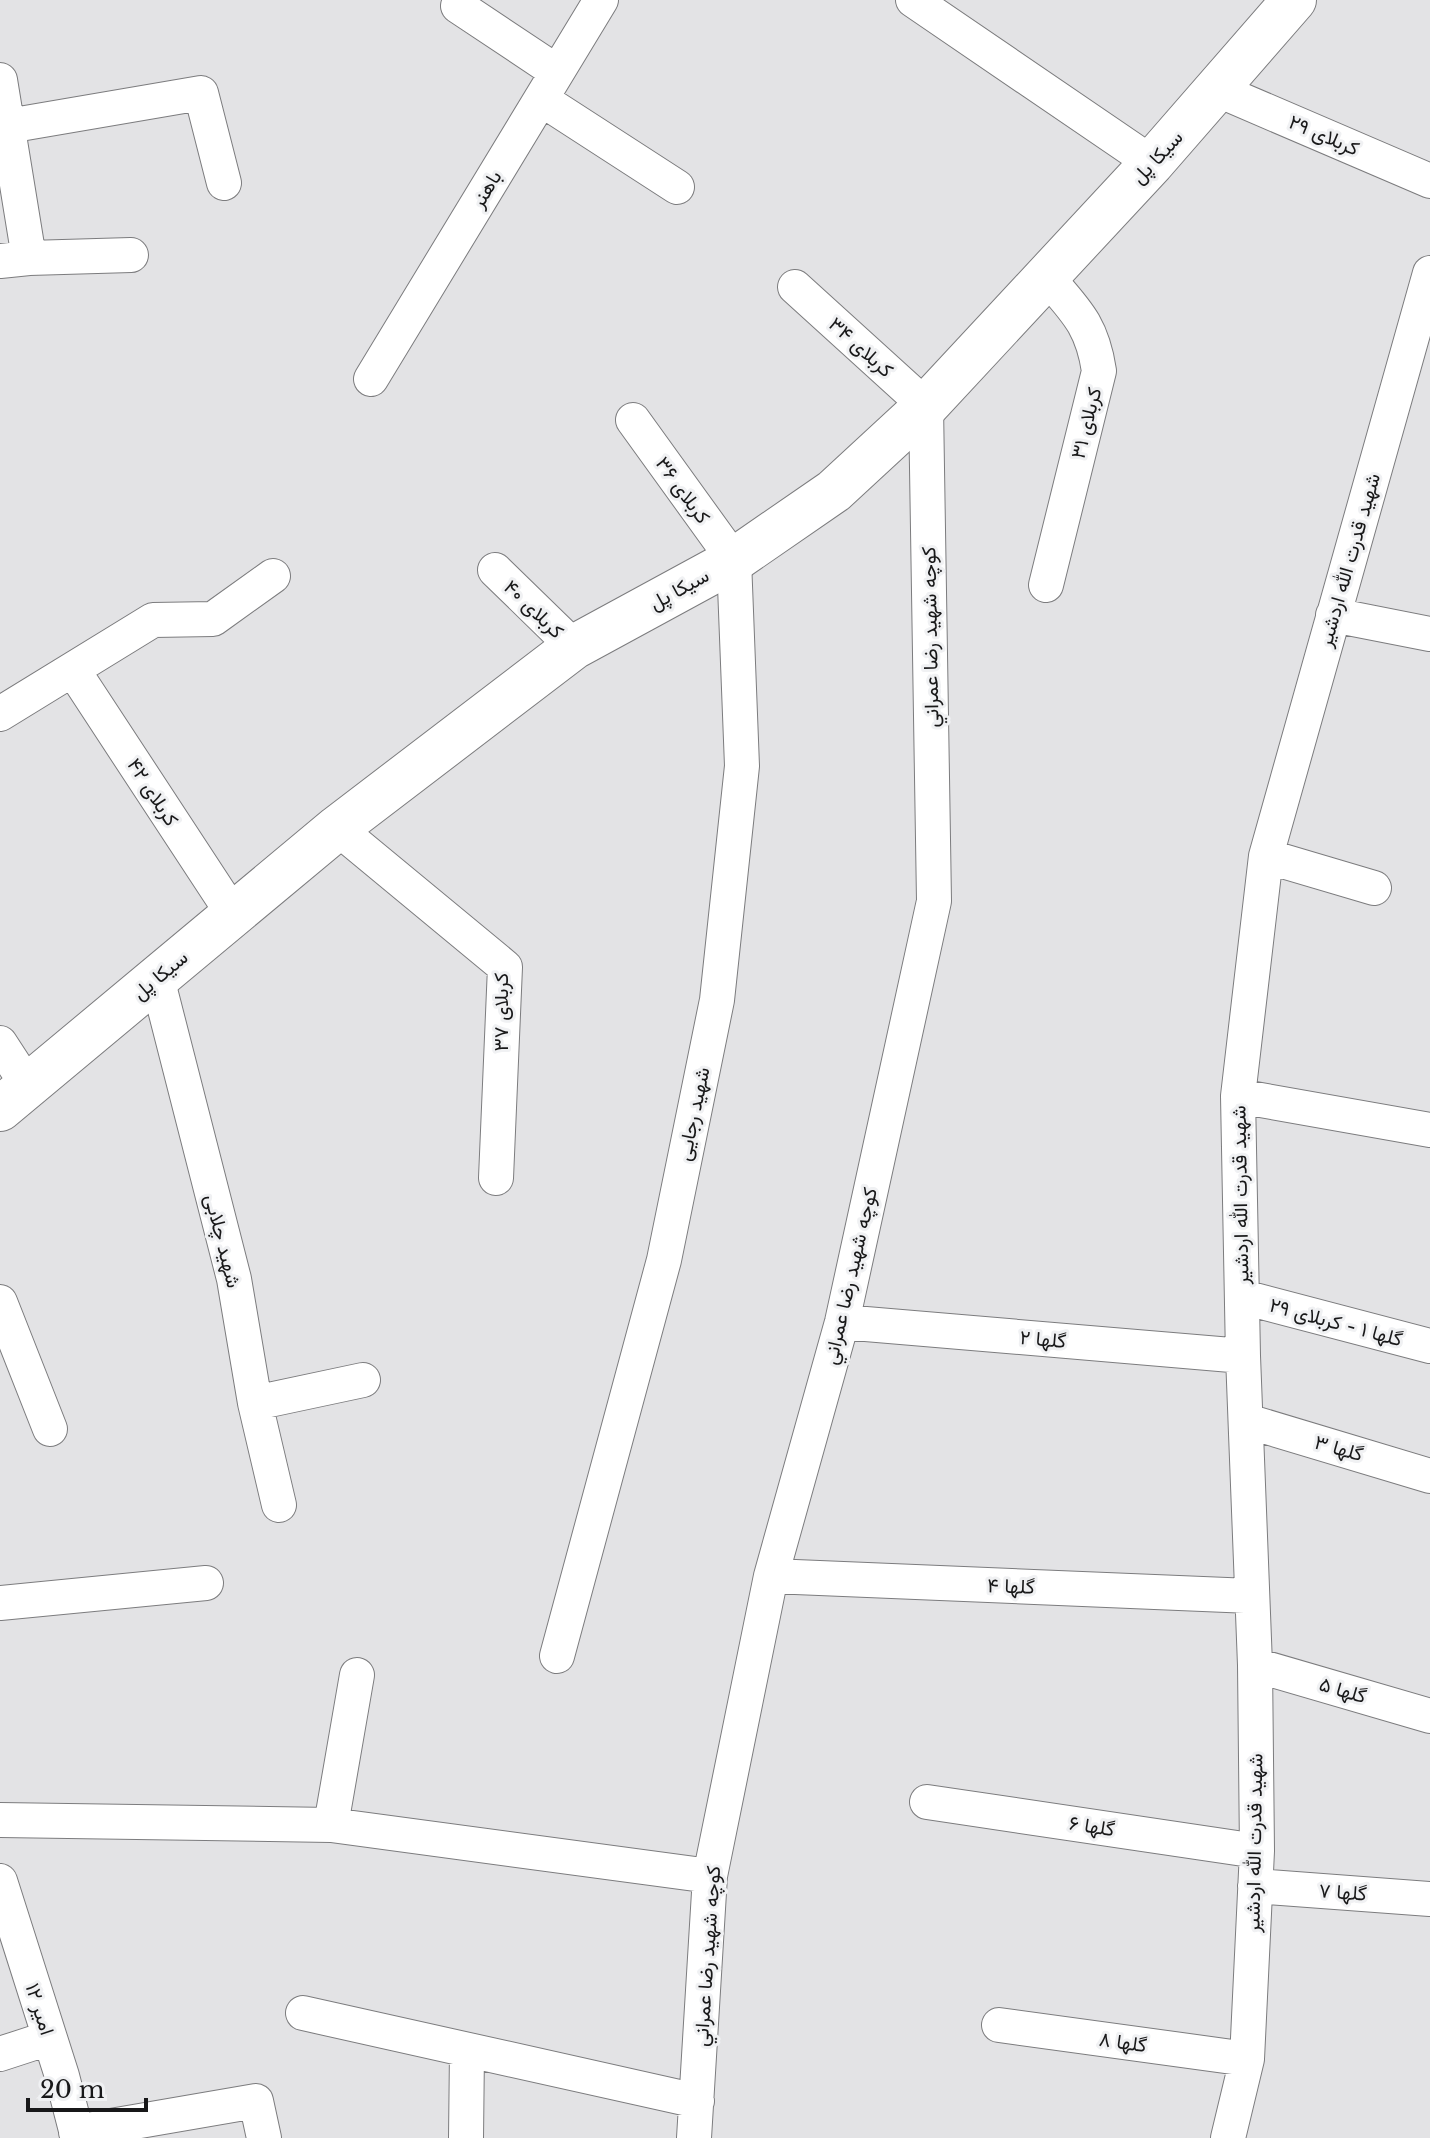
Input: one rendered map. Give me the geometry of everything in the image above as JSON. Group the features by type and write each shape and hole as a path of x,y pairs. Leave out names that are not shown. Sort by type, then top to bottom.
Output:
{"street":[{"name":"باهنر","path":"371,379 601,0"},
{"path":"913,0 1152,163"},
{"name":"سیکا پل","path":"14,1098 337,828 574,647 734,560 834,491 926,406 1152,163 1294,0"},
{"path":"458,6 549,85 677,187"},
{"path":"0,80 8,126 14,260 131,255"},
{"name":"کربلای ۲۹","path":"1218,90 1430,181"},
{"path":"8,126 201,93 224,183"},
{"name":"شهید قدرت الله اردشیر","path":"1228,2138 1247,2059 1257,1851 1255,1665 1243,1356 1238,1096 1266,856 1430,273"},
{"name":"کربلای ۳۱","path":"1045,275 1084,321 1095,346 1099,371 1046,585"},
{"name":"کربلای ۳۴","path":"795,287 926,406"},
{"name":"كوچه شهيد رضا عمراني","path":"694,2138 710,1876 771,1576 842,1322 934,901 926,406"},
{"name":"کربلای ۳۶","path":"633,420 734,560"},
{"name":"شهید رجایی","path":"557,1656 664,1260 717,1000 742,766 734,560"},
{"name":"کربلای ۴۰","path":"495,570 574,647"},
{"path":"0,714 153,620 213,619 273,576"},
{"path":"1333,615 1430,634"},
{"name":"کربلای ۴۲","path":"73,670 233,914"},
{"name":"کربلای ۳۷","path":"337,828 505,967 496,1178"},
{"path":"1266,856 1374,888"},
{"name":"شهید چلابی","path":"157,978 234,1279 255,1403 279,1505"},
{"path":"0,1043 14,1098"},
{"path":"1238,1096 1430,1130"},
{"name":"گلها ۱ - کربلای ۲۹","path":"1243,1297 1430,1346"},
{"path":"0,1302 50,1429"},
{"name":"گلها ۲","path":"842,1322 1243,1356"},
{"path":"255,1403 363,1380"},
{"name":"گلها ۳","path":"1247,1421 1430,1476"},
{"name":"گلها ۴","path":"771,1576 1251,1596"},
{"path":"0,1603 206,1583"},
{"name":"گلها ۵","path":"1255,1665 1430,1716"},
{"path":"331,1825 357,1675"},
{"name":"گلها ۶","path":"927,1802 1257,1851"},
{"path":"0,1820 331,1825 710,1876"},
{"name":"امير ۱۲","path":"0,1881 7,1926 49,2038 77,2135"},
{"name":"گلها ۷","path":"1255,1886 1430,1899"},
{"path":"303,2013 697,2101"},
{"name":"گلها ۸","path":"999,2025 1247,2059"},
{"path":"0,2054 49,2038"},
{"path":"466,2138 467,2051"},
{"path":"77,2135 256,2101 264,2138"}]}
